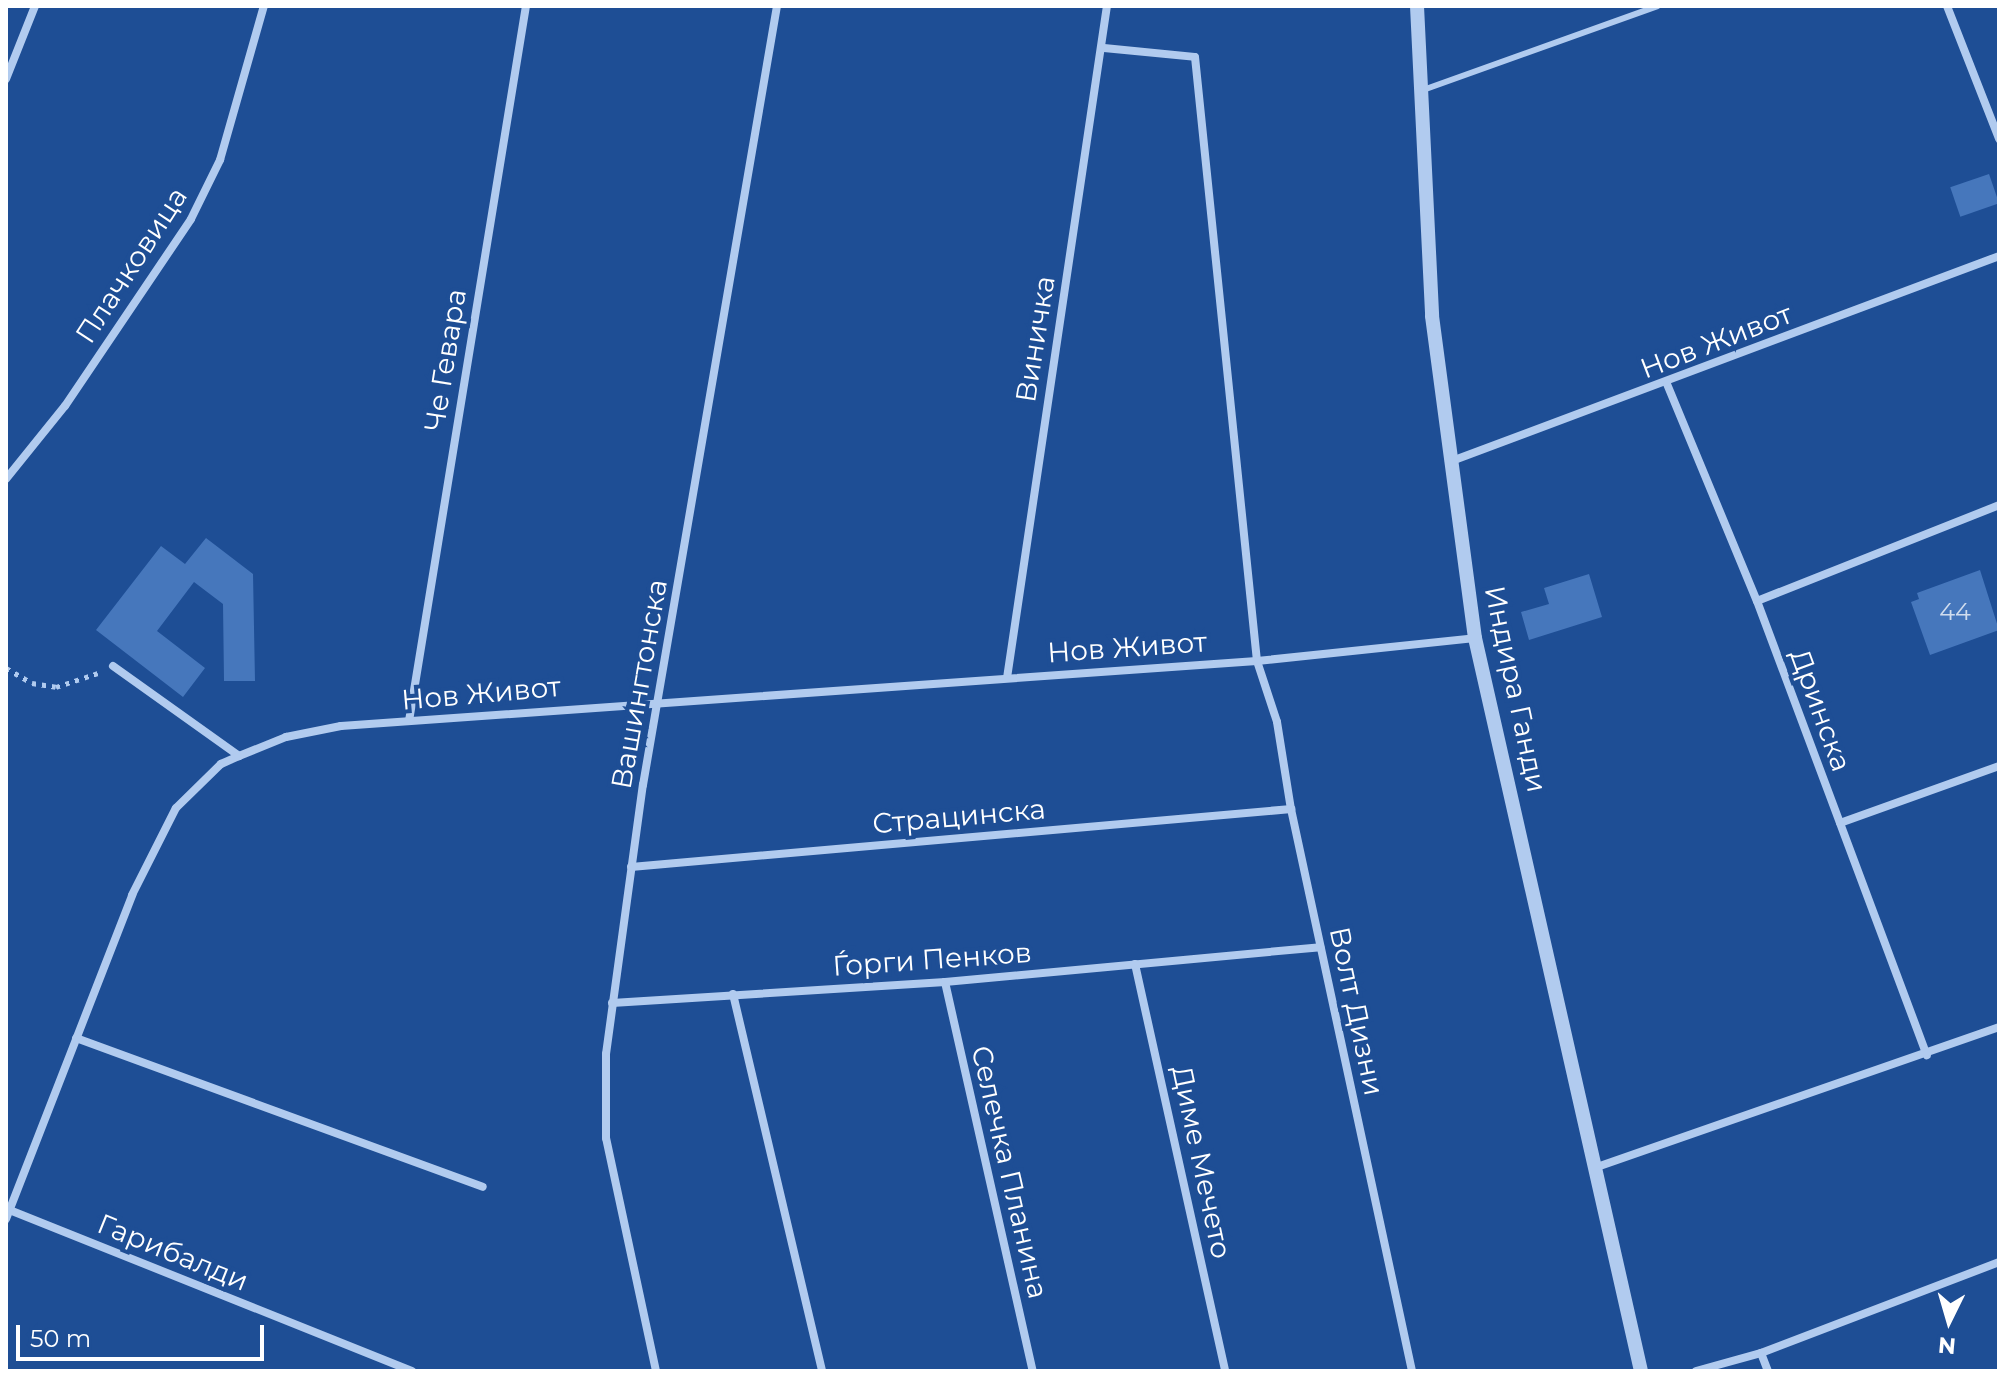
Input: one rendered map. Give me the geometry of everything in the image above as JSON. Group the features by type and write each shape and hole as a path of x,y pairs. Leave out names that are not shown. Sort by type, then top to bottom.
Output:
{"street":[{"path":"6,79 35,6"},
{"name":"Плачковица","path":"6,479 65,406 191,219 220,160 264,6"},
{"name":"Че Гевара","path":"409,721 526,6"},
{"name":"Вашингтонска","path":"656,1371 606,1138 612,1003 631,867 777,6"},
{"name":"Виничка","path":"1007,678 1104,48 1107,6"},
{"name":"Индира Ганди","path":"1417,6 1432,316 1448,462 1475,638 1641,1371"},
{"path":"1947,6 1999,139"},
{"path":"1104,48 1195,57 1257,661"},
{"name":"Нов Живот","path":"1448,462 1667,384 1999,256"},
{"name":"Дринска","path":"1667,384 1757,601 1927,1055"},
{"path":"1757,601 1999,505"},
{"name":"Нов Живот","path":"7,1213 132,895 176,808 221,764 239,756 300,734 409,721 1257,661 1475,638"},
{"name":"Волт Дизни","path":"1257,661 1277,722 1291,809 1412,1371"},
{"path":"113,666 239,756"},
{"path":"1840,823 1999,766"},
{"name":"Страцинска","path":"631,867 1291,809"},
{"name":"Ѓорги Пенков","path":"612,1003 945,982 1320,947"},
{"name":"Диме Мечето","path":"1135,964 1225,1371"},
{"name":"Селечка Планина","path":"945,982 1033,1371"},
{"path":"733,994 822,1371"},
{"path":"1597,1167 1927,1055 1999,1027"},
{"path":"76,1038 483,1187"},
{"name":"Гарибалди","path":"7,1213 412,1371"},
{"path":"1696,1371 1761,1353 1999,1262"},
{"path":"1761,1353 1768,1371"}],"lane":[{"path":"1421,91 1657,6"}],"path":[{"path":"6,668 32,683 56,687 113,666"}],"building":[{"path":"1989,174 1999,203 1960,217 1950,187"},
{"path":"206,538 253,574 255,681 224,681 223,604 194,582 157,631 205,668 183,697 96,630 161,546 185,564"},
{"path":"1980,570 1999,630 1930,655 1911,602 1919,599 1917,593"},
{"path":"1589,574 1602,617 1529,640 1521,612 1549,604 1544,588"}]}
